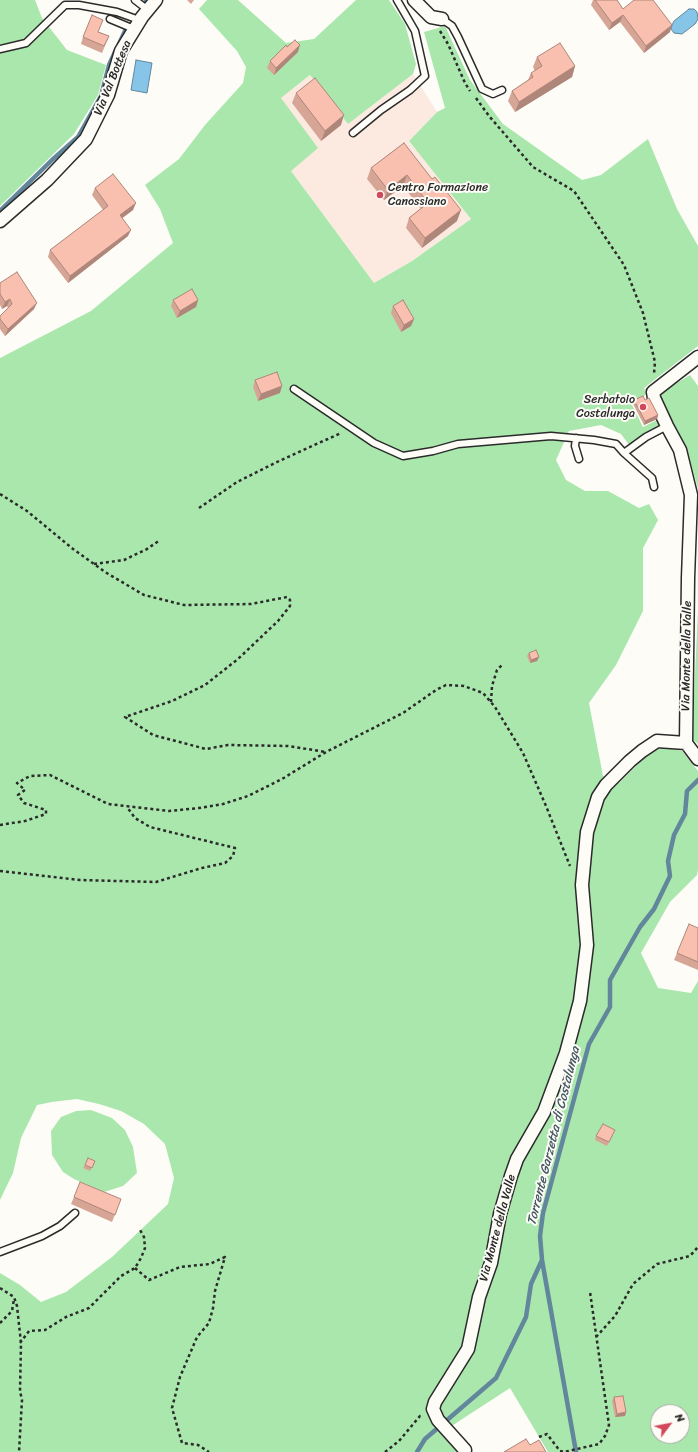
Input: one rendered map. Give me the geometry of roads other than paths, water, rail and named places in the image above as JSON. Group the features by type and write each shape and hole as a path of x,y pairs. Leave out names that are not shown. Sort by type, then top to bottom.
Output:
{"street":[{"name":"Via Val Bottesa","path":"0,221 47,180 86,139 108,96 122,51 137,25 156,0"},
{"path":"414,0 437,18"},
{"name":"Via Monte della Valle","path":"466,1451 434,1415 433,1409 435,1402 468,1348 478,1297 491,1263 500,1214 517,1159 544,1112 568,1046 580,1001 587,945 582,885 587,832 598,797 606,785 630,761 657,741 686,743 688,578 691,495 680,450 654,398 651,395 698,358"},
{"path":"686,743 698,759"}],"lane":[{"path":"135,0 148,10"},
{"path":"353,133 381,110 410,90 425,76 415,31 397,0"},
{"path":"0,49 26,43 65,6 79,5 117,12 137,25"},
{"path":"437,18 452,26 482,89 493,94 502,90"},
{"path":"110,19 137,25"},
{"path":"294,389 374,443 403,456 433,451 458,444 551,436 576,438 616,444 652,478 654,487"},
{"path":"624,452 646,437 667,426"},
{"path":"576,438 575,446 579,459"},
{"path":"0,1252 42,1236 60,1226 75,1213"}],"water":[{"path":"689,9 694,9 697,12 698,19 695,24 682,34 674,33 671,29 674,21"},
{"path":"136,60 152,63 147,93 131,90"}],"waterway":[{"path":"119,44 125,31"},
{"path":"0,211 52,160 78,137 101,96 109,65 115,52"},
{"name":"Torrente Garzetta di Costalunga","path":"576,1452 542,1260 540,1236 543,1213 589,1044 610,1007 610,980 640,927 654,909 670,876 668,861 674,835 685,814 687,791 698,780"},
{"path":"417,1452 425,1439 496,1378 526,1317 531,1284 542,1260"}],"place":[{"name":"Centro Formazione Canossiano","path":"380,195"},
{"name":"Serbatoio Costalunga","path":"643,407"}]}
